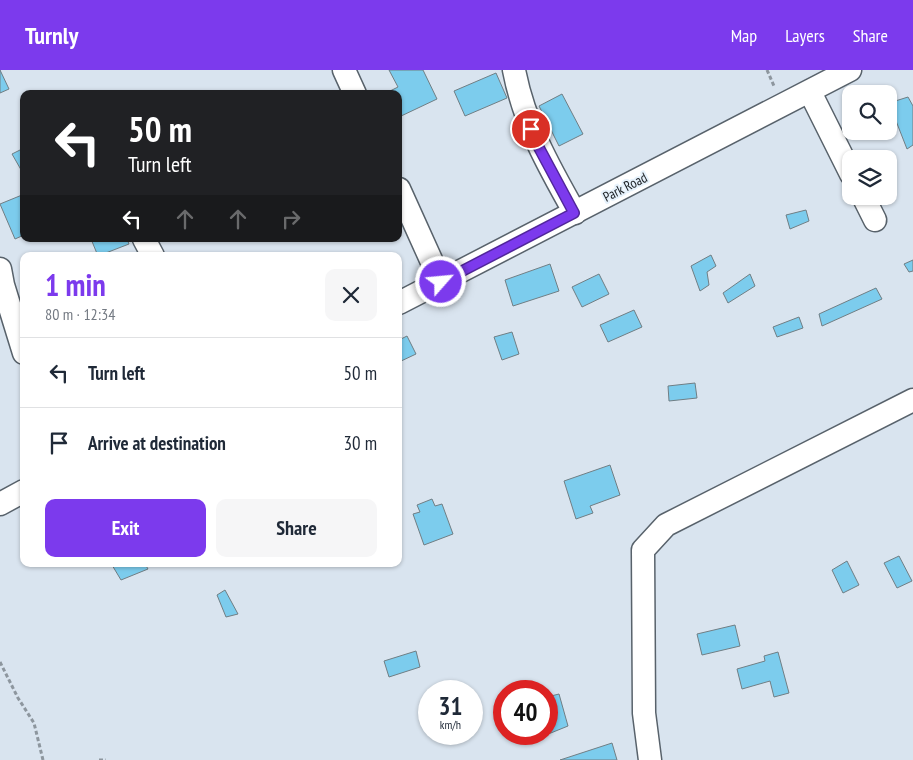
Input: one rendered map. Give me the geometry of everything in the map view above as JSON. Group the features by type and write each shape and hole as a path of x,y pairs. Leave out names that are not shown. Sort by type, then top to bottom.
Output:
{"street":[{"path":"344,70 353,90"},
{"path":"514,70 519,98 537,144 574,213"},
{"name":"Park Road","path":"402,302 850,70"},
{"path":"810,92 842,156"},
{"path":"402,196 441,282"},
{"path":"867,205 875,220"},
{"path":"0,269 20,340"},
{"path":"650,760 644,713 643,550 666,525 913,400"},
{"path":"0,504 20,493"}],"path":[{"path":"0,662 18,698 34,723 43,760"},
{"path":"99,760 106,760"}],"building":[{"path":"0,70 9,89 0,93"},
{"path":"389,70 423,70 437,99 402,116 402,90 392,90 398,87"},
{"path":"496,73 507,98 465,116 454,91"},
{"path":"562,94 583,134 559,146 539,106"},
{"path":"908,97 913,106 913,145 907,149 897,123 897,100"},
{"path":"20,150 20,168 12,154"},
{"path":"20,196 20,237 15,239 0,204"},
{"path":"806,210 809,221 790,229 786,215"},
{"path":"92,242 128,242 129,244 108,252 96,252"},
{"path":"711,255 716,266 707,272 709,285 700,291 691,266"},
{"path":"913,260 913,271 909,272 904,264"},
{"path":"550,264 559,291 513,306 505,280"},
{"path":"599,274 609,294 582,307 572,287"},
{"path":"750,274 755,286 728,303 723,293"},
{"path":"876,288 882,299 822,326 819,314"},
{"path":"634,310 642,327 608,342 600,325"},
{"path":"799,317 803,328 777,337 773,327"},
{"path":"512,332 519,354 502,360 494,337"},
{"path":"407,336 416,354 402,361 402,338"},
{"path":"695,383 697,398 669,401 668,386"},
{"path":"610,465 620,495 590,506 593,513 576,519 564,481"},
{"path":"432,499 435,506 442,504 453,534 424,545 413,514 420,512 417,505"},
{"path":"899,556 912,581 897,588 884,563"},
{"path":"847,561 859,585 843,593 832,570"},
{"path":"113,567 147,567 148,569 121,580"},
{"path":"225,590 238,614 226,617 217,595"},
{"path":"735,625 740,646 702,655 697,634"},
{"path":"416,651 420,667 389,677 384,661"},
{"path":"778,652 789,693 774,697 770,681 742,689 737,669 765,661 764,656"},
{"path":"558,694 568,726 558,730"},
{"path":"612,743 617,760 560,760"}],"route":[{"path":"441,282 574,213 531,129"}]}
